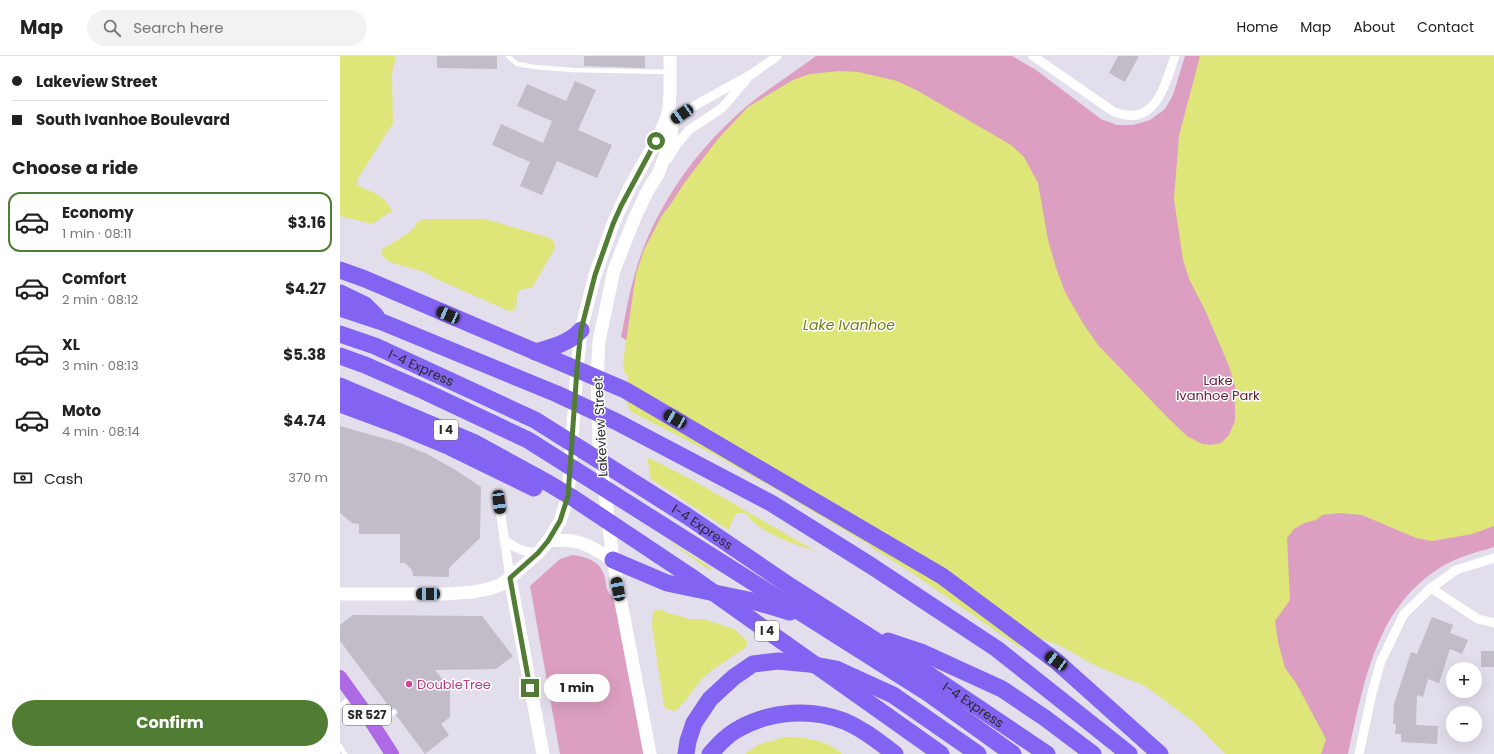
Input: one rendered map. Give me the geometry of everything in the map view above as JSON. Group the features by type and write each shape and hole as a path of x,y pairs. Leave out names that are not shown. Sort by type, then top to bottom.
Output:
{"highway":[{"path":"340,270 365,279 625,390 942,576 1056,661 1160,754"},
{"path":"340,292 366,305 382,322"},
{"path":"340,308 382,322 552,392 617,422 770,503 870,565 997,649 1129,754"},
{"path":"534,352 563,342 576,335 581,330"},
{"name":"I-4 Express","path":"340,334 375,346 535,420 686,516 790,586 931,676 1047,754"},
{"name":"I-4 Express","path":"340,356 365,365 417,388 528,440 928,692 1013,754"},
{"name":"I 4","path":"340,386 473,442 547,487 573,498 690,576 941,754"},
{"path":"340,404 423,435 535,488 547,487"},
{"path":"613,560 667,583 753,601 921,652 1002,689 1045,718 1093,754"},
{"path":"686,754 688,741 694,723 710,699 734,676 753,664 778,661 810,664 836,669 850,675 893,695 978,754"},
{"path":"710,754 722,741 739,728 758,719 778,714 800,713 819,714 844,721 867,733 895,754"}],"main road":[{"name":"SR 527","path":"340,677 392,754"}],"street":[{"name":"Lakeview Street","path":"650,754 613,560 598,443 597,379 599,341 614,270 635,217 648,190 658,174 670,140 670,56"},
{"path":"670,115 692,107 752,74 777,56"},
{"path":"1033,56 1050,66 1109,109 1128,116 1139,114 1151,108 1161,96 1175,56"},
{"path":"1048,56 1050,66"},
{"path":"658,174 677,144 690,130 722,108 752,74"},
{"name":"Lakeview Street","path":"340,594 444,594 474,592 488,589 510,578 538,553 548,541 560,521 568,496 581,330 595,275 613,224 629,189 670,115"},
{"path":"499,502 510,578 543,754"},
{"path":"548,541 565,539 580,542 613,560"},
{"path":"504,540 527,553 538,553"},
{"path":"1359,754 1372,692 1381,661 1404,614 1431,588 1456,570 1494,558"},
{"path":"1431,588 1478,619 1494,623"}],"lane":[{"path":"508,56 517,64 535,67 572,70 670,72"},
{"path":"340,706 353,695"},
{"path":"375,727 394,712"},
{"path":"340,746 345,754"}],"green space":[{"name":"Lake Ivanhoe","path":"816,56 1012,56 1036,70 1101,119 1117,125 1133,125 1150,120 1165,109 1173,95 1185,56 1494,56 1494,547 1461,557 1443,566 1420,583 1402,602 1387,625 1367,674 1348,754 1278,754 621,337 633,281 643,249 662,208 686,171 715,136 747,106"},
{"path":"573,555 586,558 601,568 608,592 614,598 646,754 560,754 530,586 560,559"}],"water":[{"path":"340,56 396,56 392,74 393,123 357,180 358,186 382,198 392,211 372,224 340,216"},
{"name":"Lake Ivanhoe","path":"1200,56 1494,56 1494,526 1472,534 1432,541 1416,538 1362,515 1339,513 1322,515 1316,520 1304,523 1294,529 1287,538 1290,600 1275,621 1278,642 1285,668 1296,683 1326,739 1321,754 1225,754 1194,722 1145,686 1096,666 1059,645 1045,640 1019,647 906,569 872,548 855,545 830,545 815,551 777,537 759,527 745,513 736,513 710,571 666,539 656,511 645,444 626,401 628,377 624,371 623,362 636,274 644,250 661,217 685,182 718,139 748,107 793,80 810,74 840,71 858,72 897,81 918,91 1011,145 1024,157 1038,183 1048,240 1056,268 1065,292 1084,325 1098,345 1187,436 1202,444 1211,445 1221,443 1229,435 1235,421 1235,386 1229,366 1205,310 1190,281 1183,260 1174,199 1179,136"},
{"path":"423,219 485,219 550,238 554,242 555,248 532,288 518,292 515,310 509,311 434,278 429,274 395,264 383,256 381,250 410,232 419,221"},
{"path":"658,609 690,619 703,619 734,629 747,641 745,648 706,675 684,703 675,711 667,709 664,706 652,626 653,612"},
{"path":"785,737 823,742 830,745 842,754 745,754 758,745"}],"pier":[{"path":"628,410 717,456 777,490 871,546 871,550 855,547 831,547 817,552 696,482 645,456 643,444"},
{"path":"648,477 730,531 713,569 663,537 654,511"},
{"path":"663,538 712,572 709,573"}],"building":[{"path":"437,56 497,56 497,69 437,68"},
{"path":"584,56 645,56 645,68 584,66"},
{"path":"1118,56 1139,56 1125,82 1109,73"},
{"path":"575,81 596,90 578,130 612,145 597,178 557,161 542,195 520,186 530,162 492,145 501,124 543,143 552,121 517,106 527,84 566,101"},
{"path":"340,426 400,443 425,453 454,469 481,487 480,538 449,568 449,577 413,576 412,570 405,563 400,563 400,534 359,534 359,524 352,523 340,513"},
{"name":"DoubleTree","path":"353,615 482,616 513,656 496,669 435,670 450,689 450,717 441,724 449,735 425,754 396,715 398,713 397,710 394,708 391,709 340,641 340,625"},
{"path":"1432,617 1453,625 1450,633 1468,640 1462,654 1450,649 1439,683 1428,679 1423,697 1417,695 1416,725 1438,726 1437,744 1401,742 1401,734 1395,734 1396,724 1393,724 1394,704 1411,652 1417,654"},
{"path":"1481,651 1494,651 1494,667 1482,667"}],"place":[{"name":"DoubleTree","path":"409,684"}],"route":[{"path":"530,688 510,578 538,553 548,541 560,521 568,496 581,330 595,275 613,224 629,189 656,141"}],"park label":[{"name":"Lake Ivanhoe Park","path":"1218,388"}]}
